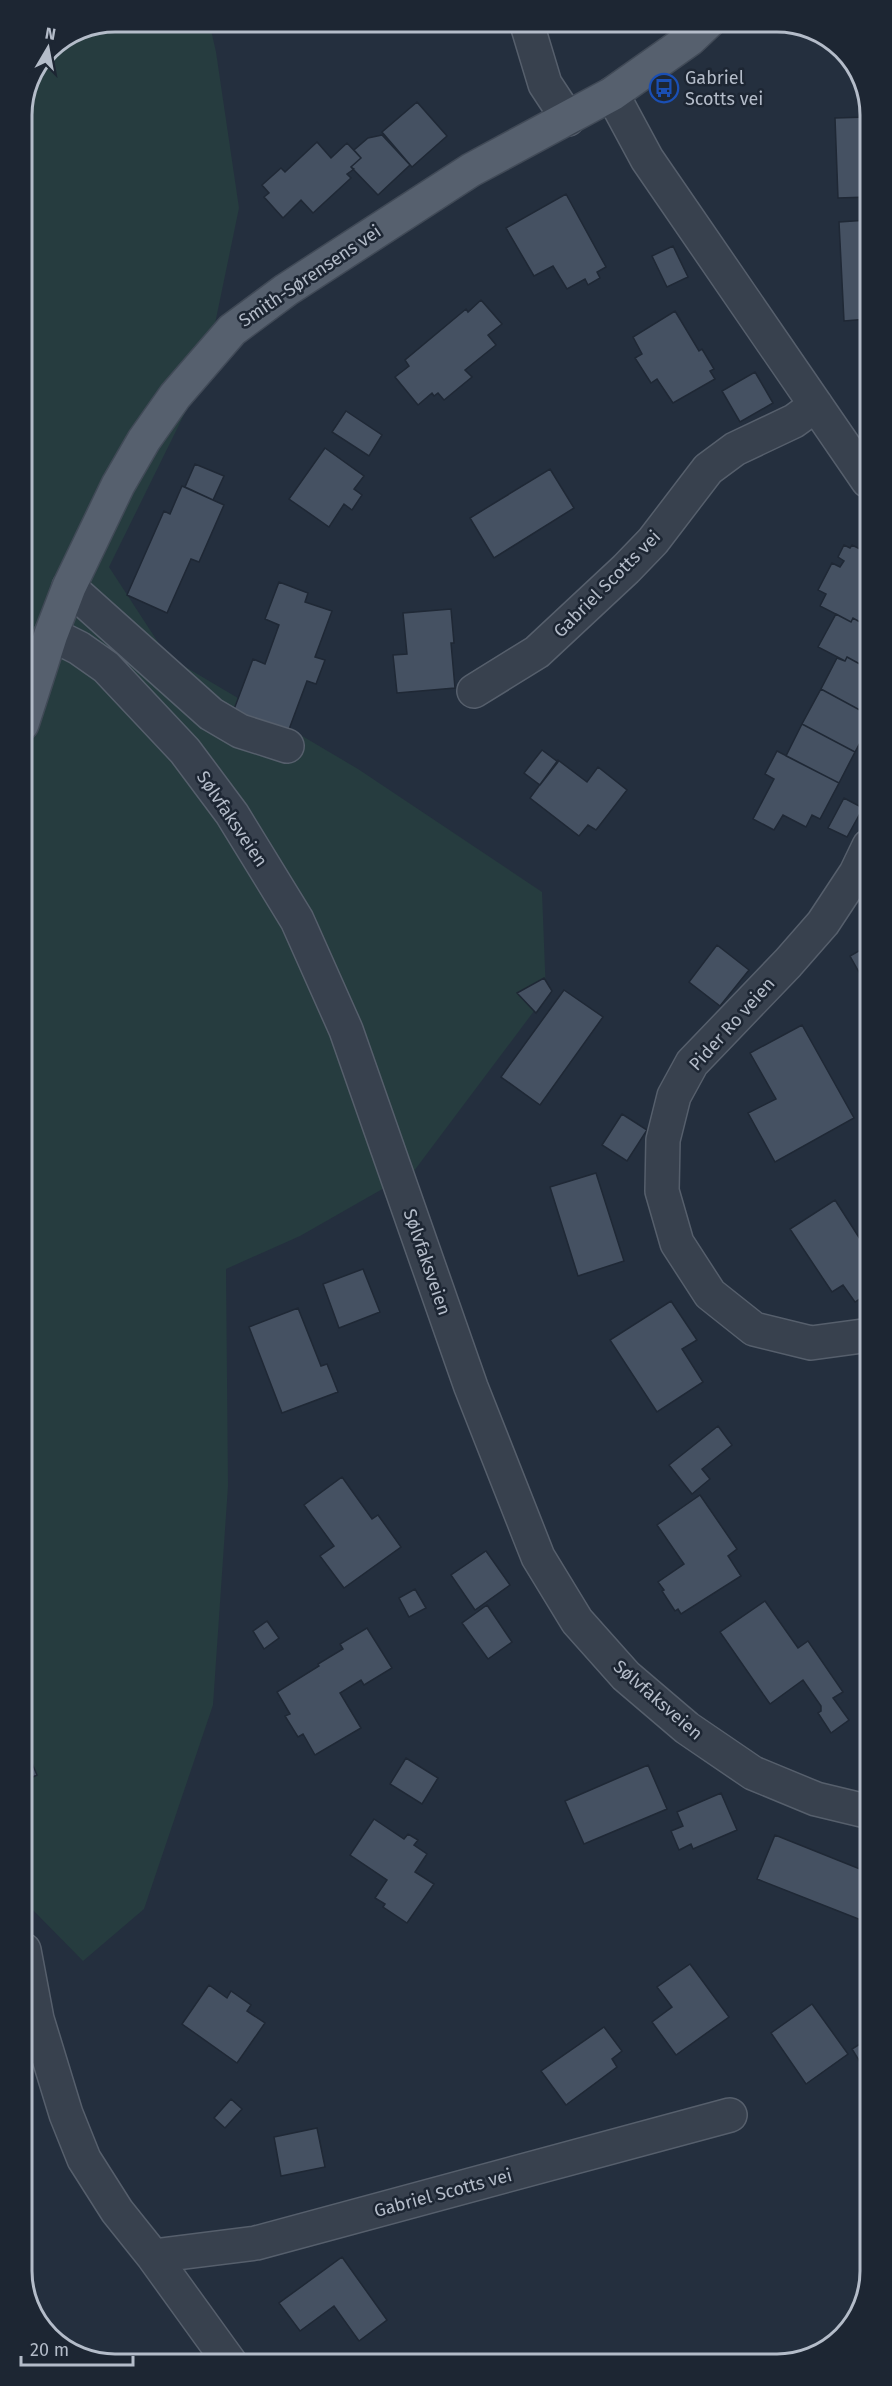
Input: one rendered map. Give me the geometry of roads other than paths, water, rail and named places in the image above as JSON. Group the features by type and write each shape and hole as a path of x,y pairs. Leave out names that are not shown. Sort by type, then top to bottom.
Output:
{"main road":[{"name":"Smith-Sørensens vei","path":"32,693 69,587 118,485 144,440 175,396 232,330 286,290 461,177 612,94 697,32"}],"street":[{"path":"529,32 545,84 568,119"},
{"path":"612,94 646,159 816,405 860,458"},
{"name":"Gabriel Scotts vei","path":"474,691 537,652 626,569 653,541 708,469 735,449 794,421 816,405"},
{"path":"69,587 212,714 240,731 286,746"},
{"name":"Sølvfaksveien","path":"51,634 79,648 106,667 185,751 232,814 297,920 346,1030 471,1387 538,1557 577,1621 626,1676 687,1728 753,1773 816,1799 860,1810"},
{"name":"Pider Ro veien","path":"860,865 823,923 692,1064 674,1096 663,1140 662,1191 677,1243 710,1294 754,1329 811,1343 860,1336"},
{"path":"32,1989 38,2019 66,2114 84,2159 117,2211 153,2256 224,2354"},
{"name":"Gabriel Scotts vei","path":"153,2256 256,2243 730,2115"}],"place":[{"name":"Gabriel Scotts vei","path":"664,88"}]}
